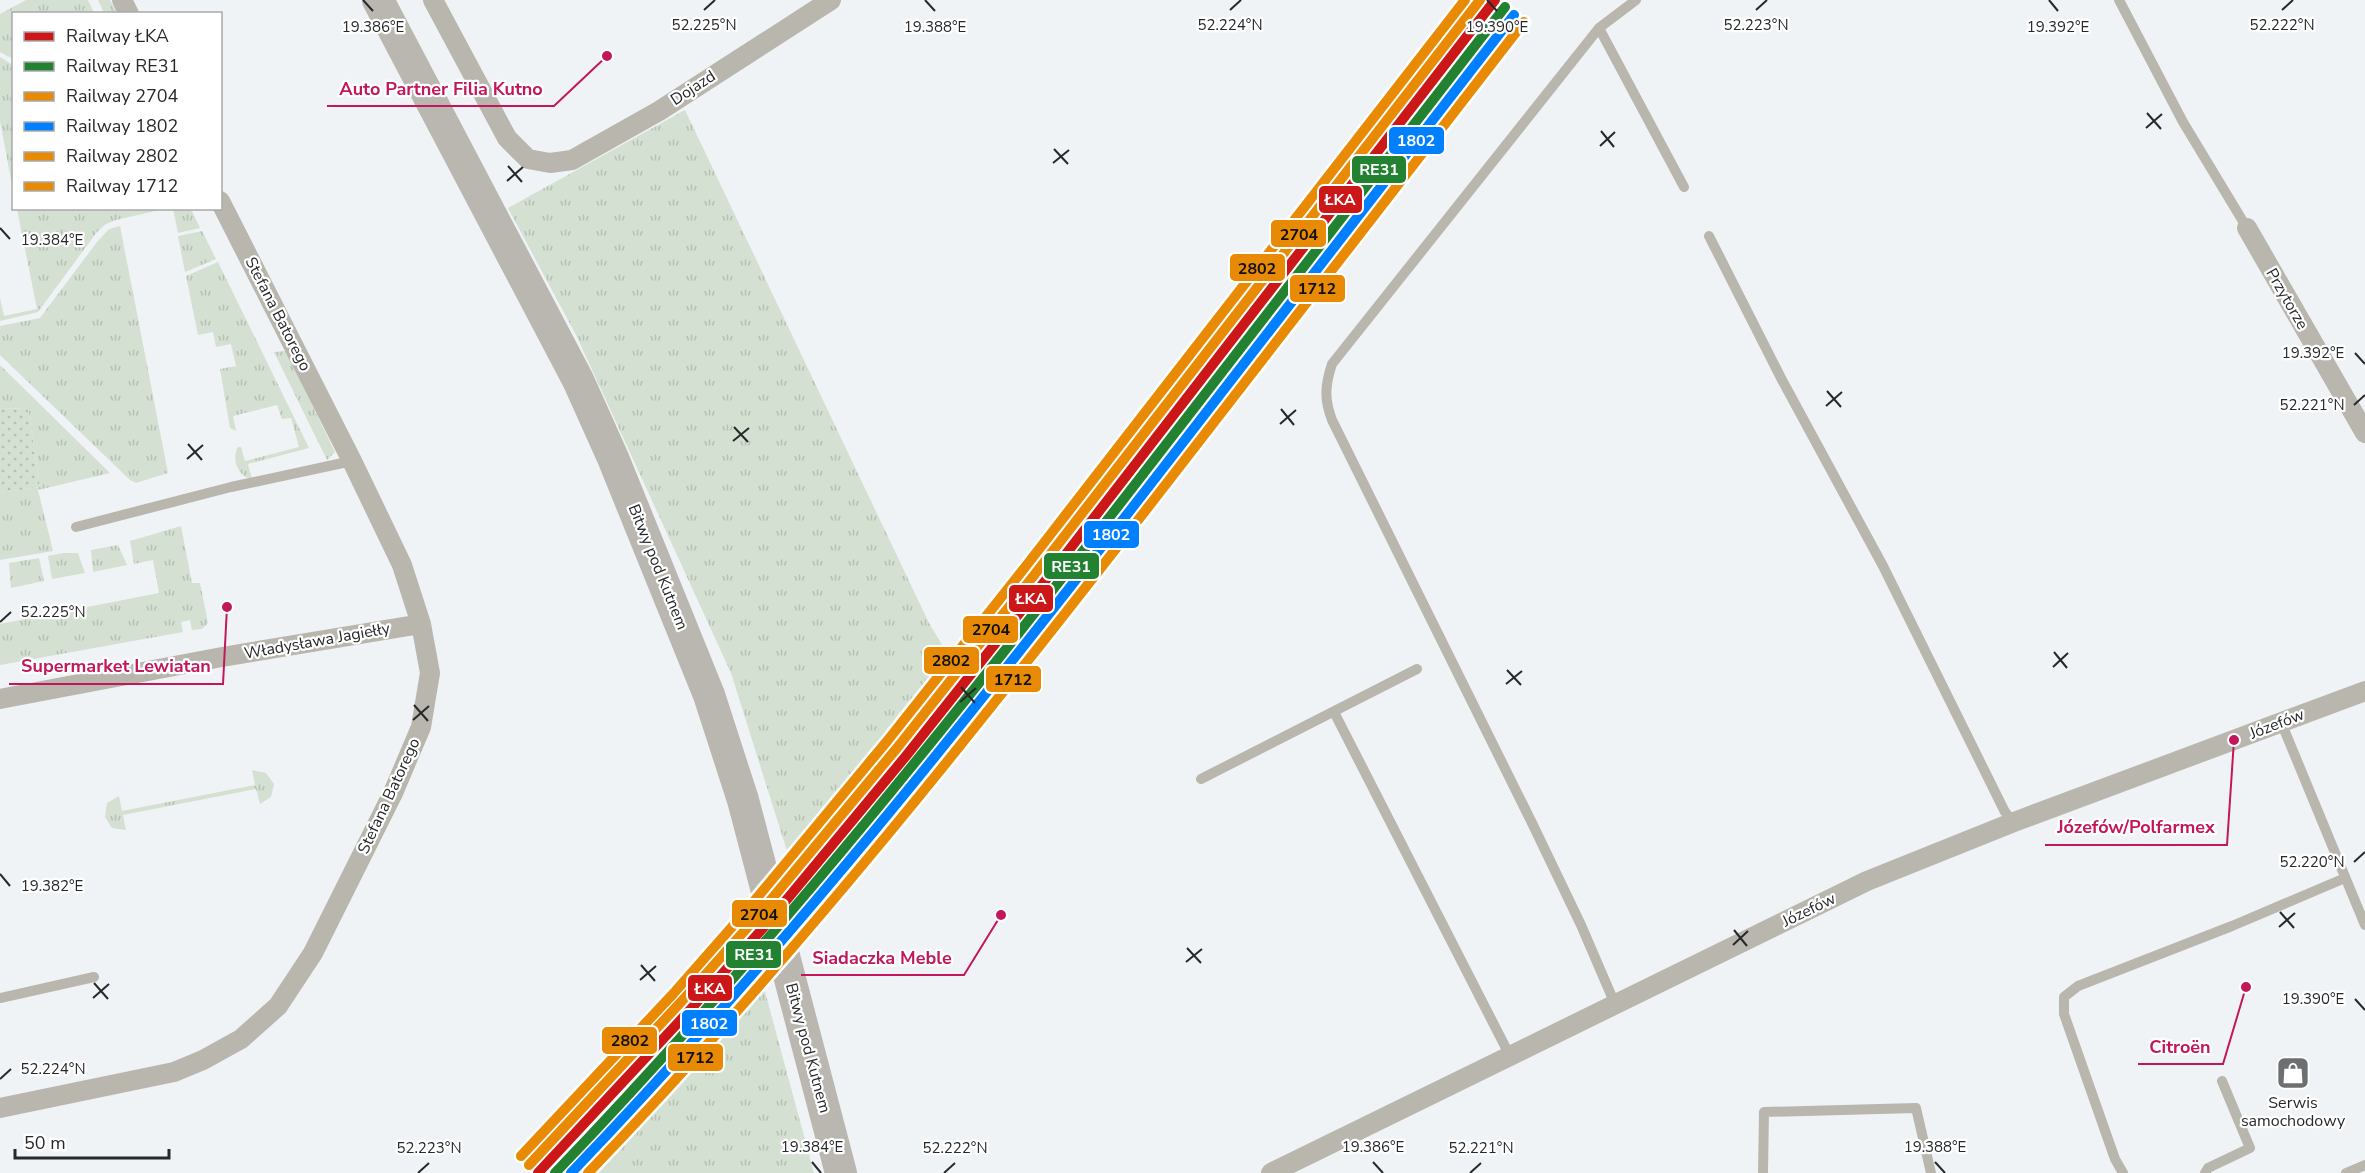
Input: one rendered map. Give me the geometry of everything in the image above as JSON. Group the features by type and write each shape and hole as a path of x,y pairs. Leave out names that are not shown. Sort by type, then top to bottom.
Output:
{"main road":[{"name":"Bitwy pod Kutnem","path":"378,0 578,380 622,480 709,695 743,800 841,1173"}],"street":[{"name":"Dojazd","path":"434,0 507,138 528,159 550,163 572,160 659,111 831,0"},
{"name":"Stefana Batorego","path":"0,1108 174,1072 203,1060 241,1039 278,1006 313,953 393,793 421,727 430,673 421,624 402,565 352,460 222,205"},
{"name":"Przytorze","path":"2247,228 2365,433"},
{"name":"Władysława Jagiełły","path":"0,699 222,657 421,624"},
{"name":"Józefów","path":"1271,1173 1867,881 2014,822 2365,691"}],"lane":[{"path":"1616,1004 1533,825 1326,404 1326,383 1332,364 1599,28 1636,0"},
{"path":"2119,0 2183,122 2247,228"},
{"path":"1599,28 1684,187"},
{"path":"1709,236 1782,380 1883,566 2006,812 2014,822"},
{"path":"76,527 231,487 352,460"},
{"path":"1201,779 1417,669"},
{"path":"1334,712 1509,1056"},
{"path":"2281,722 2345,878 2360,895 2365,925"},
{"path":"2123,1173 2115,1159 2064,1014 2064,997 2078,986 2232,926 2345,878"},
{"path":"0,998 94,977"},
{"path":"2205,1173 2208,1168 2250,1148 2223,1082"},
{"path":"1763,1173 1764,1112 1916,1108 1931,1173"},
{"path":"2346,1173 2365,1165"}],"green space":[{"path":"26,0 88,0 94,12 12,12 12,58 0,52 0,14"},
{"path":"98,0 110,0 116,12 104,12"},
{"path":"0,57 12,64 12,185 0,121"},
{"path":"685,110 929,623 954,665 792,867 731,673 577,337 508,208"},
{"path":"17,210 160,210 106,224 97,232 38,312 0,321 0,298 4,316 37,309"},
{"path":"173,210 191,210 200,228 178,233"},
{"path":"120,226 168,473 136,483 130,480 0,355 0,326 40,318 97,242 109,229"},
{"path":"202,231 216,259 185,272 178,236"},
{"path":"218,262 309,448 248,464 252,479 243,475 237,467 235,457 238,447 241,447 245,461 299,447 291,418 282,419 277,405 233,416 236,431 230,428 220,369 236,366 231,344 216,347 213,332 198,335 186,276"},
{"path":"286,351 335,452 327,460 274,352"},
{"path":"0,365 110,473 38,490 53,551 0,560 0,493 40,487 28,408 0,409"},
{"path":"28,408 40,487 0,493 0,409"},
{"path":"181,526 192,583 200,583 208,623 202,629 192,630 190,620 181,622 183,632 0,665 0,624 159,593 153,560 134,564 130,541"},
{"path":"118,545 127,565 93,572 91,550"},
{"path":"78,553 85,573 52,579 48,556"},
{"path":"39,558 44,581 11,588 9,563"},
{"path":"252,770 266,773 274,784 271,797 260,804 256,789 123,815 126,830 112,828 105,817 107,803 119,796 122,811 255,785"},
{"path":"763,984 814,1173 581,1173"}],"rail line":[{"name":"2802","path":"521,1156 673,994 746,911 888,740 1026,566 1465,0"},
{"name":"2704","path":"529,1165 755,919 897,748 1035,574 1480,0"},
{"name":"ŁKA","path":"538,1173 764,927 906,756 1045,581 1495,0"},
{"name":"RE31","path":"555,1173 714,1000 940,732 1505,7"},
{"name":"1802","path":"571,1173 726,1004 875,830 1090,562 1514,15"},
{"name":"1712","path":"588,1173 665,1092 813,924 955,752 1524,22"}],"place":[{"name":"Auto Partner Filia Kutno","path":"607,56"},
{"name":"Supermarket Lewiatan","path":"227,607"},
{"name":"Józefów/Polfarmex","path":"2234,740"},
{"name":"Siadaczka Meble","path":"1001,915"},
{"name":"Citroën","path":"2246,987"},
{"name":"Serwis samochodowy","path":"2293,1073"}]}
